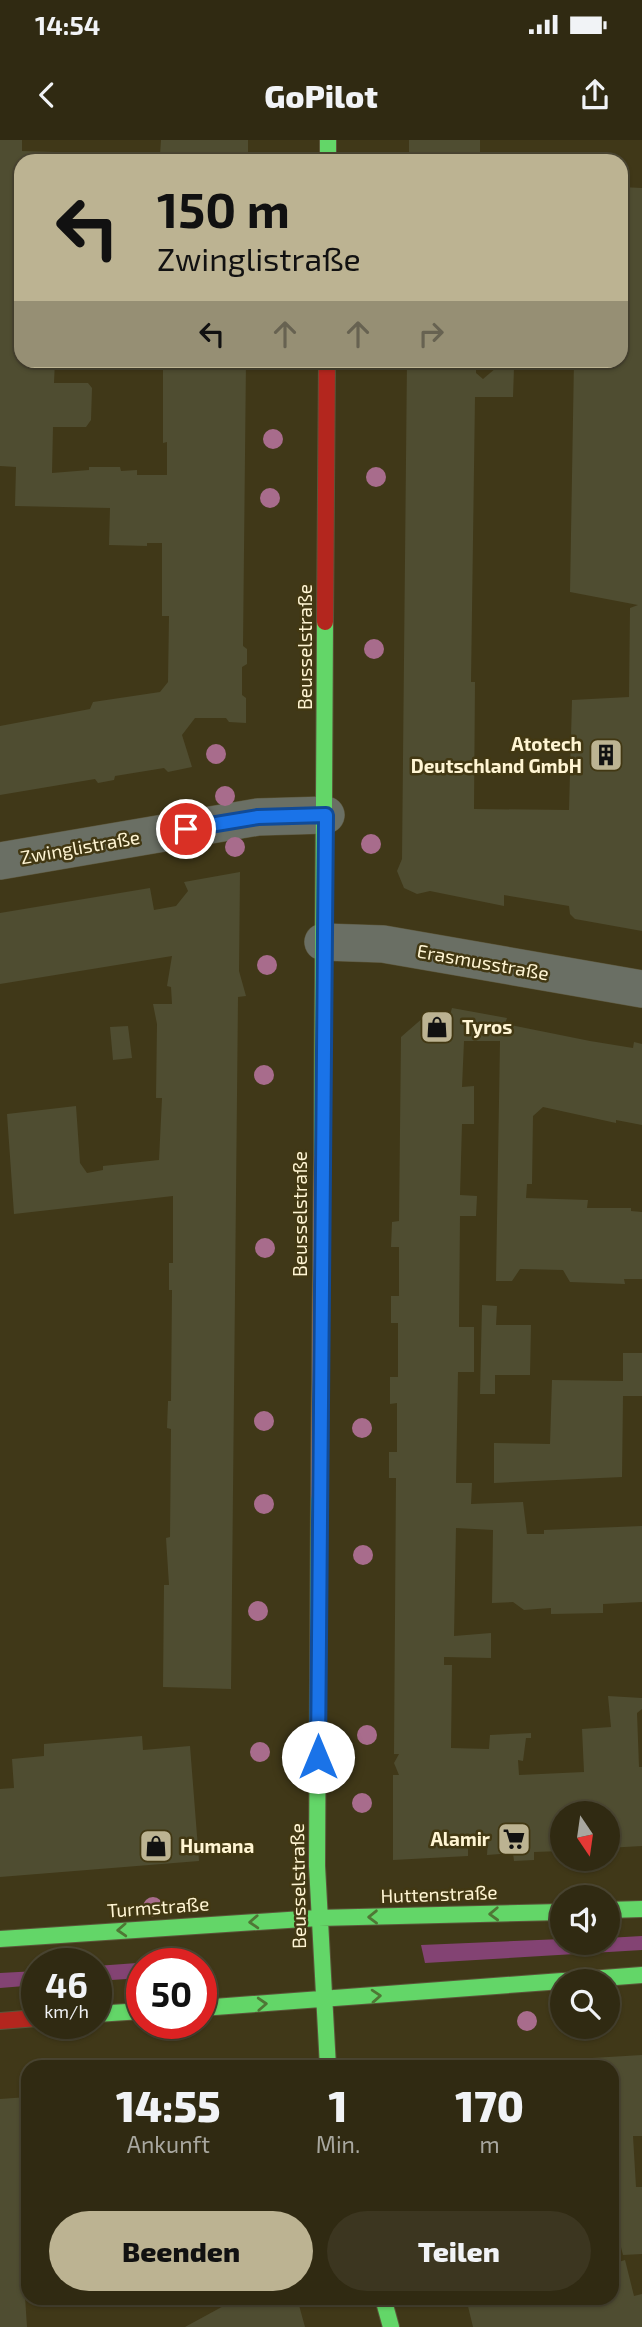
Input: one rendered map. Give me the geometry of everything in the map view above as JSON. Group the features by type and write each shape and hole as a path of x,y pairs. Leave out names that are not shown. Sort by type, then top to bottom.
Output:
{"main road":[{"name":"Beusselstraße","path":"327,368 318,1918 327,2060"},
{"path":"620,1910 642,1909"},
{"name":"Huttenstraße","path":"318,1918 550,1912"},
{"name":"Turmstraße","path":"0,1939 318,1918"},
{"path":"620,1977 642,1975"},
{"path":"217,2007 550,1982"},
{"path":"0,2021 21,2019"},
{"path":"385,2305 391,2327"}],"street":[{"name":"Zwinglistraße","path":"0,861 258,817 326,815"},
{"name":"Erasmusstraße","path":"323,942 383,944 642,989"}],"shaded area":[{"path":"642,1936 642,1950 620,1951 620,1937"},
{"path":"550,1940 550,1955 559,1955 425,1963 421,1945"},
{"path":"126,1964 126,1979 112,1980 112,1965"},
{"path":"21,1972 21,1986 0,1988 0,1973"}],"building":[{"path":"0,140 22,140 22,151 126,154 14,154 14,368 55,368 54,383 88,383 92,388 91,420 86,427 53,427 52,473 89,470 89,467 120,467 121,471 137,470 137,475 167,475 167,442 163,443 163,369 246,368 243,646 247,649 247,664 242,667 242,695 246,698 246,723 229,722 226,718 195,718 182,735 192,767 168,772 164,768 115,776 114,780 98,783 95,779 0,795 0,726 90,709 93,702 160,692 168,682 169,616 162,616 162,543 147,543 147,546 109,545 110,508 15,506 16,467 0,466"},
{"path":"161,140 248,140 248,154 160,154"},
{"path":"409,140 480,140 480,154 409,154"},
{"path":"628,187 642,188 642,931 575,919 570,914 569,906 504,895 504,906 430,891 417,894 404,888 397,871 402,859 407,368 476,368 476,373 483,379 496,368 514,368 513,397 475,397 471,682 475,682 474,809 569,810 572,700 629,697 630,608 638,605 570,592 574,368 628,368"},
{"path":"240,872 239,971 246,996 238,997 231,1689 163,1687 164,1585 169,1585 166,1538 170,1537 171,1429 167,1428 168,1401 171,1401 172,1290 169,1290 169,1263 173,1263 173,1196 14,1214 7,1114 76,1106 80,1163 87,1173 103,1170 103,1166 159,1160 162,1098 156,1098 157,1024 153,1004 172,1004 171,987 167,986 172,956 0,984 0,913 150,888 154,910 176,906 188,891 184,882"},
{"path":"452,1008 507,1018 505,1024 590,1041 633,1048 634,1042 642,1044 642,1125 616,1120 616,1123 543,1107 533,1116 532,1184 527,1184 526,1198 588,1200 587,1208 631,1208 631,1211 642,1212 642,1279 624,1279 625,1284 570,1282 563,1270 520,1269 512,1281 496,1281 500,1041 464,1041 462,1087 474,1086 474,1124 462,1124 460,1195 477,1196 476,1216 460,1216 459,1327 474,1327 474,1372 458,1372 456,1483 472,1483 471,1504 523,1502 527,1534 544,1534 544,1530 642,1526 642,1602 603,1604 603,1613 551,1614 551,1608 524,1610 513,1602 492,1603 493,1530 456,1528 454,1636 491,1633 491,1658 444,1657 444,1665 452,1665 451,1748 489,1749 490,1735 531,1733 531,1738 526,1738 523,1761 518,1760 519,1775 584,1772 582,1729 611,1727 608,1696 642,1698 642,1709 637,1713 639,1767 642,1767 642,1846 620,1847 620,1801 550,1801 550,1851 534,1852 534,1860 514,1861 513,1853 487,1855 488,1838 468,1840 468,1856 393,1860 393,1775 399,1775 394,1763 399,1754 394,1754 396,1478 389,1478 389,1452 397,1452 397,1403 390,1404 390,1377 398,1377 398,1323 391,1323 391,1296 399,1296 399,1247 391,1247 392,1222 399,1221 401,1037 432,1010 450,1015"},
{"path":"128,1026 132,1058 113,1060 110,1027"},
{"path":"482,1305 497,1306 496,1325 531,1325 530,1375 495,1375 495,1394 480,1394"},
{"path":"623,1353 642,1353 642,1396 623,1396 622,1477 494,1483 494,1443 550,1444 552,1380 623,1381"},
{"path":"142,1736 143,1750 190,1746 199,1861 0,1877 0,1789 14,1788 12,1759 44,1756 44,1744"},
{"path":"642,2055 642,2136 633,2136 636,2187 642,2187 642,2254 623,2255 619,2239 619,2060 558,2060"},
{"path":"21,2098 21,2305 26,2305 27,2327 0,2327 0,2099"},
{"path":"625,2260 634,2296 642,2294 642,2327 473,2327 468,2305 619,2305 619,2262"},
{"path":"225,2305 299,2305 305,2327 185,2327"}],"traffic: fast":[{"path":"328,140 328,154"},
{"path":"322,1158 325,622"},
{"path":"319,1495 317,1866 328,2060"},
{"path":"620,1910 642,1909"},
{"path":"0,1939 318,1918 550,1912"},
{"path":"620,1977 642,1975"},
{"path":"217,2007 550,1982"},
{"path":"112,2013 126,2012"},
{"path":"385,2305 391,2327"}],"traffic: slow":[{"path":"319,1495 322,1158"}],"traffic: jam":[{"path":"325,622 327,368"},
{"path":"0,2021 21,2019"}],"place":[{"name":"Atotech Deutschland GmbH","path":"606,755"},
{"name":"Tyros","path":"437,1027"},
{"name":"Alamir","path":"514,1839"},
{"name":"Humana","path":"156,1846"}],"route":[{"path":"186,829 258,817 326,815 318,1757"}]}
